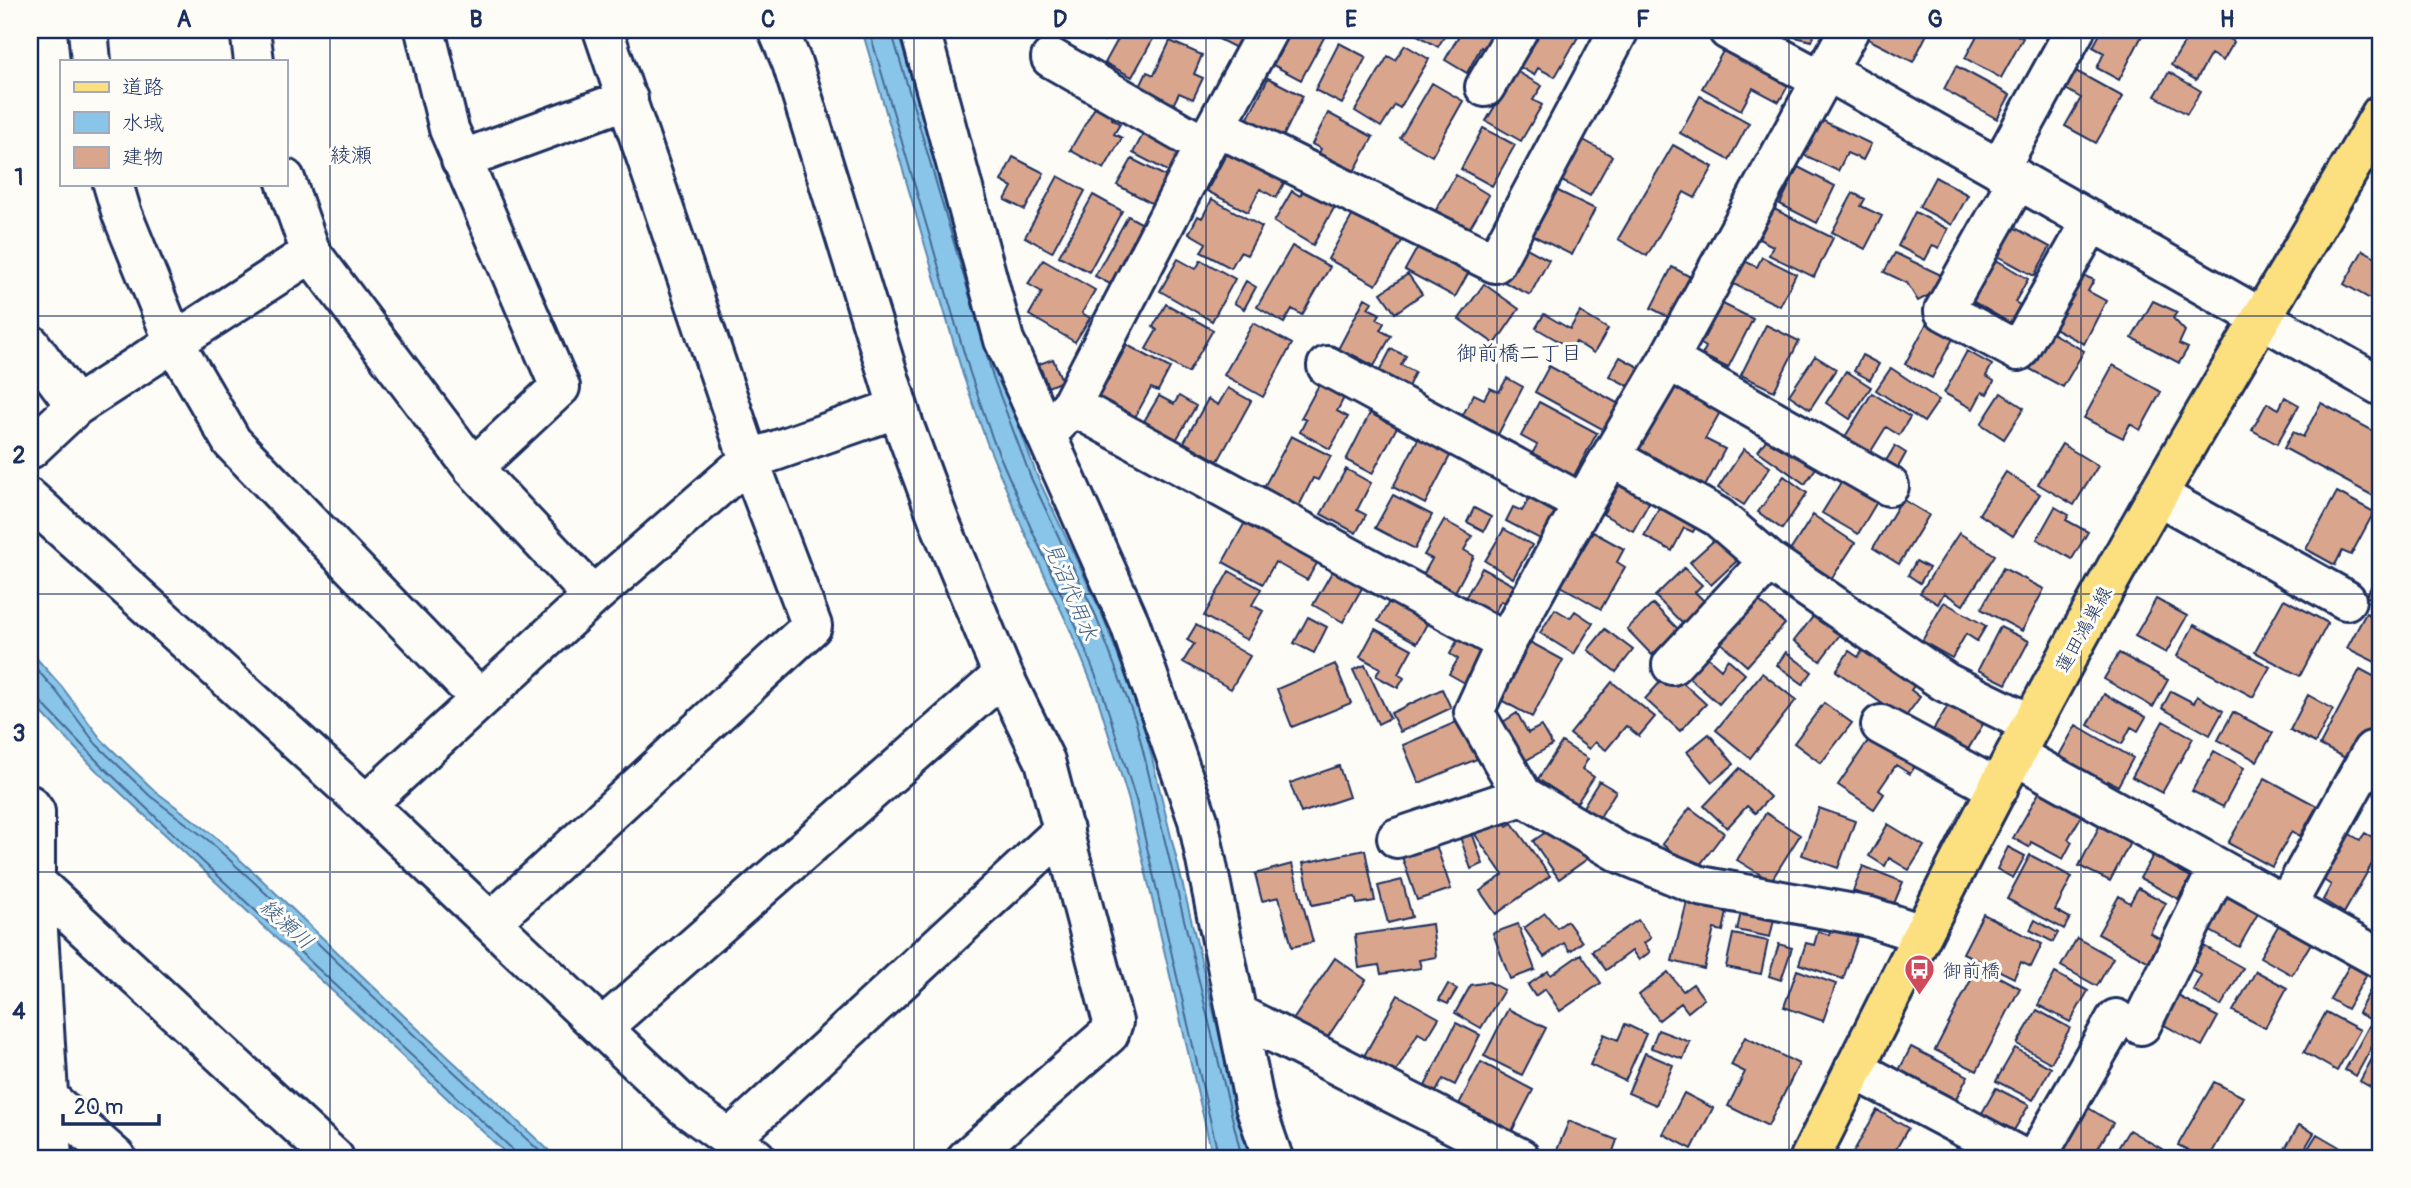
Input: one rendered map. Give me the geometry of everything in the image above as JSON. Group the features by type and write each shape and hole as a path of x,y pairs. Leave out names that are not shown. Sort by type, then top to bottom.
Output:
{"main road":[{"name":"蓮田鴻巣線","path":"1810,1158 2023,739 2157,495 2381,114"}],"street":[{"path":"88,30 91,60"},
{"path":"250,30 254,60"},
{"path":"425,30 449,129 560,387 473,468"},
{"path":"492,922 812,626 749,460 603,30"},
{"path":"778,30 792,63 898,408 940,523 1003,676 1045,761 1113,1023 1109,1034 981,1153"},
{"path":"920,30 1004,340 1130,624 1198,820 1255,1106 1273,1158"},
{"path":"1047,436 1071,405 1268,30"},
{"path":"1486,87 1518,30"},
{"path":"1051,58 1211,136 1495,263 1619,30"},
{"path":"1728,30 1810,74 1827,71 2381,386"},
{"path":"1849,30 1668,360 1583,504 1506,643 1474,712 1523,796 1620,853 1700,886 1870,917 1922,934"},
{"path":"2075,30 1944,311 2018,351 2092,221"},
{"path":"461,160 628,99"},
{"path":"114,186 122,215 174,342 232,442 480,699"},
{"path":"287,186 311,253 473,468 593,596"},
{"path":"30,449 76,406 311,253"},
{"path":"30,344 76,406"},
{"path":"1668,360 1889,485"},
{"path":"1326,366 1583,504"},
{"path":"1071,405 1506,643"},
{"path":"366,804 593,596 749,460 898,408"},
{"path":"1612,457 1718,517 1769,561 2023,739 2218,869 2381,959"},
{"path":"2157,495 2346,600"},
{"path":"30,499 366,804 684,1106 743,1149 1064,830"},
{"path":"1672,665 1769,561"},
{"path":"603,1027 1003,676"},
{"path":"1881,724 1998,789"},
{"path":"2286,906 2372,751"},
{"path":"1397,838 1523,796"},
{"path":"30,805 35,812 36,882 52,1158"},
{"path":"2036,1158 2128,1022 2218,869"},
{"path":"36,882 334,1158"},
{"path":"1237,1014 1520,1158"},
{"path":"1854,1069 1975,1147 2022,1158"},
{"path":"47,1097 116,1158"}],"water":[{"name":"見沼代用水","path":"862,30 897,30 1000,374 1037,476 1101,612 1143,721 1249,1158 1213,1158 1129,801 1097,696 987,443 963,375"},
{"name":"綾瀬川","path":"30,651 62,687 101,739 155,791 212,834 557,1158 511,1158 94,768 30,700"}],"building":[{"path":"1083,30 1110,30 1104,41"},
{"path":"1123,30 1158,30 1132,77 1105,63"},
{"path":"1209,30 1253,30 1242,51 1207,33"},
{"path":"1293,30 1318,30 1326,34 1301,80 1273,65"},
{"path":"1415,30 1448,30 1438,47 1414,33"},
{"path":"1462,30 1499,30 1487,51 1481,47 1467,73 1445,60"},
{"path":"1538,30 1582,30 1555,77 1538,68 1534,75 1518,66"},
{"path":"1797,30 1815,30 1812,41 1795,37"},
{"path":"1868,30 1929,30 1913,62 1864,37"},
{"path":"1980,30 2007,30 2023,38 2001,78 1965,58"},
{"path":"2102,30 2144,32 2119,80 2097,68 2104,53 2093,47"},
{"path":"2192,30 2213,30 2234,42 2223,61 2211,54 2196,80 2171,65"},
{"path":"1170,41 1202,55 1194,74 1203,78 1193,99 1179,93 1172,107 1138,91 1147,72 1154,75"},
{"path":"1339,43 1366,57 1342,104 1315,90"},
{"path":"1405,45 1429,59 1400,108 1395,105 1381,127 1355,111 1388,56 1395,60"},
{"path":"1726,46 1790,82 1779,102 1753,88 1741,110 1702,88"},
{"path":"1956,66 2010,95 1997,119 1944,89"},
{"path":"2074,70 2123,97 2096,143 2065,126 2081,98 2064,88"},
{"path":"1516,71 1542,86 1533,100 1542,105 1521,141 1486,121"},
{"path":"2169,72 2201,91 2187,114 2155,96"},
{"path":"1268,78 1303,96 1280,143 1244,126"},
{"path":"1432,83 1463,101 1432,156 1400,138"},
{"path":"1700,96 1749,123 1729,160 1680,133"},
{"path":"1098,102 1115,112 1112,119 1120,124 1114,134 1122,138 1104,169 1070,150"},
{"path":"1328,113 1373,137 1350,179 1315,161 1321,149 1312,144"},
{"path":"1815,117 1871,144 1863,160 1847,153 1838,171 1798,152"},
{"path":"1148,125 1188,146 1173,174 1133,153"},
{"path":"1483,128 1515,145 1492,186 1461,169"},
{"path":"1580,138 1612,156 1590,196 1558,179"},
{"path":"1232,143 1289,174 1276,198 1260,189 1248,212 1207,191"},
{"path":"1673,145 1713,167 1695,198 1684,192 1647,256 1618,239"},
{"path":"1013,157 1044,173 1025,210 1005,200 1012,187 1001,181"},
{"path":"1132,159 1169,178 1155,205 1117,185"},
{"path":"1798,167 1835,186 1817,223 1780,204"},
{"path":"1456,175 1489,195 1465,236 1432,217"},
{"path":"1058,176 1085,191 1052,252 1025,237"},
{"path":"1935,177 1968,195 1952,225 1919,207"},
{"path":"1307,183 1338,201 1313,245 1274,222 1292,191 1300,196"},
{"path":"1552,188 1595,209 1572,255 1530,234"},
{"path":"1853,193 1865,199 1861,206 1882,216 1865,249 1832,232"},
{"path":"1093,195 1122,211 1089,272 1059,256"},
{"path":"1212,199 1262,227 1247,255 1240,252 1231,268 1201,252 1206,243 1189,233 1198,216 1202,218"},
{"path":"1356,209 1405,236 1376,285 1328,259"},
{"path":"1774,209 1833,238 1814,277 1769,255 1773,246 1759,239"},
{"path":"1915,212 1948,229 1939,248 1933,245 1925,260 1898,246"},
{"path":"1128,216 1154,230 1121,290 1095,276"},
{"path":"2008,224 2050,247 2034,276 1992,253"},
{"path":"1420,243 1470,270 1455,297 1405,270"},
{"path":"1521,245 1549,260 1530,295 1502,281"},
{"path":"1292,246 1330,267 1302,315 1292,309 1284,323 1257,307"},
{"path":"2363,250 2381,260 2381,305 2344,284"},
{"path":"1895,253 1943,276 1933,293 1918,301 1907,283 1884,272"},
{"path":"1988,255 2028,279 2015,302 2020,305 2010,323 1969,299"},
{"path":"1762,257 1796,274 1780,306 1727,281 1738,258 1757,267"},
{"path":"1178,259 1196,269 1201,260 1235,279 1212,321 1160,291"},
{"path":"1043,260 1095,290 1082,313 1090,318 1075,342 1029,315 1042,292 1028,284"},
{"path":"1672,267 1696,280 1674,320 1651,308"},
{"path":"1408,274 1422,294 1395,313 1381,293"},
{"path":"2080,274 2094,280 2088,291 2106,301 2084,344 2052,327"},
{"path":"1246,281 1256,287 1244,309 1234,303"},
{"path":"1484,284 1519,309 1495,344 1459,319"},
{"path":"1365,298 1372,302 1368,308 1380,314 1377,319 1384,323 1380,330 1391,336 1374,366 1353,355 1350,362 1335,355"},
{"path":"2153,301 2177,312 2173,318 2185,331 2179,344 2188,348 2179,363 2132,338"},
{"path":"1719,302 1753,319 1728,368 1702,355 1706,347 1698,342"},
{"path":"1166,304 1213,330 1188,373 1146,349 1157,330 1153,327"},
{"path":"1580,312 1608,329 1594,353 1576,342 1572,349 1536,328 1544,314 1570,329"},
{"path":"1929,319 1956,333 1932,378 1905,364"},
{"path":"1253,323 1292,344 1263,397 1224,375"},
{"path":"1766,325 1799,341 1774,391 1741,375"},
{"path":"2050,332 2084,351 2063,387 2030,369"},
{"path":"1127,345 1170,368 1158,391 1151,388 1134,419 1098,399"},
{"path":"1391,349 1406,356 1401,365 1415,372 1407,389 1378,374"},
{"path":"1967,351 1992,365 1986,376 1994,381 1987,394 1982,392 1973,409 1944,393"},
{"path":"1862,355 1879,364 1870,380 1854,371"},
{"path":"1815,356 1836,369 1810,409 1789,395"},
{"path":"1620,357 1644,370 1634,389 1609,376"},
{"path":"1053,359 1062,381 1048,387 1039,364"},
{"path":"2113,365 2161,392 2140,430 2130,424 2123,438 2084,418"},
{"path":"1549,366 1619,404 1604,430 1535,392"},
{"path":"1891,368 1939,400 1924,422 1876,390"},
{"path":"1846,371 1871,387 1850,419 1826,403"},
{"path":"1507,378 1523,387 1495,440 1460,420 1474,394 1484,399 1490,388 1499,392"},
{"path":"1673,378 1724,405 1705,439 1725,449 1701,494 1631,456"},
{"path":"1321,381 1346,394 1337,411 1348,417 1330,449 1300,432 1306,420 1301,418"},
{"path":"1228,388 1251,401 1218,461 1184,442 1208,399 1218,405"},
{"path":"1872,393 1910,417 1899,435 1886,427 1868,456 1843,440"},
{"path":"2001,393 2024,408 2004,439 1981,424"},
{"path":"1159,396 1174,404 1179,396 1196,406 1175,442 1143,423"},
{"path":"2285,397 2299,405 2277,444 2252,430 2267,403 2279,409"},
{"path":"1539,402 1597,433 1570,483 1528,461 1537,445 1521,436"},
{"path":"2321,403 2381,435 2381,500 2284,448 2293,432 2303,437"},
{"path":"1370,413 1397,427 1372,474 1346,460"},
{"path":"1772,432 1818,465 1805,484 1758,451"},
{"path":"1291,436 1331,456 1318,480 1313,478 1298,508 1263,489"},
{"path":"1419,437 1451,454 1425,504 1393,487"},
{"path":"2062,444 2098,466 2074,505 2038,484"},
{"path":"1895,446 1906,453 1896,471 1884,464"},
{"path":"1744,449 1770,467 1744,505 1718,488"},
{"path":"1346,469 1371,483 1357,510 1366,515 1356,533 1321,514"},
{"path":"2006,472 2040,494 2013,536 1979,514"},
{"path":"1846,474 1881,495 1858,534 1822,513"},
{"path":"1784,476 1807,493 1782,529 1758,512"},
{"path":"1624,477 1654,494 1633,531 1603,514"},
{"path":"2337,492 2374,512 2351,555 2342,551 2335,565 2306,549"},
{"path":"1532,493 1562,509 1544,541 1506,521 1513,507 1522,511"},
{"path":"1393,495 1432,515 1415,549 1375,528"},
{"path":"1902,499 1929,515 1899,564 1873,548"},
{"path":"1663,500 1700,519 1693,532 1684,528 1672,551 1644,536"},
{"path":"2055,507 2069,515 2066,520 2088,532 2072,559 2037,539"},
{"path":"1474,508 1491,517 1484,531 1467,522"},
{"path":"1249,515 1322,555 1307,580 1275,562 1263,584 1223,562"},
{"path":"1813,515 1855,543 1832,578 1790,551"},
{"path":"1444,520 1472,536 1464,550 1474,556 1455,592 1423,575 1432,559 1424,555"},
{"path":"1504,529 1532,545 1513,578 1485,561"},
{"path":"1593,532 1624,549 1617,562 1625,567 1601,609 1561,586"},
{"path":"1959,533 1995,555 1963,605 1944,593 1938,604 1920,593"},
{"path":"1719,536 1740,558 1711,585 1690,562"},
{"path":"1916,561 1929,568 1920,583 1908,575"},
{"path":"1336,565 1366,581 1343,622 1313,605"},
{"path":"1482,568 1520,589 1510,606 1501,601 1492,616 1464,600"},
{"path":"1684,568 1702,585 1695,592 1705,602 1683,624 1655,596"},
{"path":"2003,568 2044,589 2022,631 1981,609"},
{"path":"2381,569 2381,604 2366,596"},
{"path":"1229,571 1261,589 1252,605 1263,611 1247,640 1204,616"},
{"path":"1394,593 1432,614 1417,643 1378,621"},
{"path":"2156,599 2187,616 2166,653 2135,636"},
{"path":"2284,599 2328,623 2300,676 2255,652"},
{"path":"1758,600 1785,624 1747,666 1720,642"},
{"path":"1944,602 1986,626 1977,641 1966,634 1952,658 1922,641"},
{"path":"1653,604 1678,629 1652,655 1627,629"},
{"path":"1555,609 1570,618 1575,611 1593,623 1574,654 1540,633"},
{"path":"1819,609 1845,628 1820,661 1794,641"},
{"path":"2366,613 2381,621 2381,665 2347,648"},
{"path":"1308,617 1327,627 1314,653 1294,643"},
{"path":"1196,625 1250,656 1231,689 1183,662 1194,644 1187,640"},
{"path":"2194,625 2270,667 2253,697 2177,656"},
{"path":"2000,627 2029,641 2006,684 1978,670"},
{"path":"1375,629 1412,649 1398,674 1404,678 1398,688 1376,676 1380,668 1360,657"},
{"path":"1605,629 1633,650 1616,672 1588,650"},
{"path":"1462,632 1494,650 1472,687 1449,674 1458,659 1450,654"},
{"path":"1870,640 1921,676 1911,690 1920,697 1904,719 1836,671 1849,651 1858,657"},
{"path":"1530,642 1563,660 1532,717 1499,699"},
{"path":"1786,652 1812,672 1803,684 1777,665"},
{"path":"2119,653 2168,680 2153,707 2104,679"},
{"path":"1705,655 1721,669 1728,659 1745,674 1719,704 1687,676"},
{"path":"1335,664 1351,703 1292,727 1277,689"},
{"path":"1365,665 1390,718 1378,724 1353,670"},
{"path":"2360,669 2381,680 2381,715 2370,737 2351,761 2320,745"},
{"path":"1670,671 1706,704 1680,731 1645,699"},
{"path":"1762,673 1796,700 1750,758 1716,730"},
{"path":"1612,682 1655,717 1639,736 1626,726 1606,750 1595,742 1589,749 1570,734"},
{"path":"1442,689 1451,708 1400,732 1391,713"},
{"path":"2171,691 2194,703 2197,696 2223,711 2210,735 2162,708"},
{"path":"2104,694 2146,717 2138,731 2131,727 2122,744 2088,725"},
{"path":"2308,695 2333,709 2315,743 2290,730"},
{"path":"1952,699 1986,719 1967,751 1954,743 1950,750 1929,737"},
{"path":"1824,703 1852,723 1821,763 1794,743"},
{"path":"2233,712 2273,733 2257,761 2218,740"},
{"path":"1517,713 1528,733 1541,726 1552,745 1525,761 1503,722"},
{"path":"1461,720 1477,759 1419,783 1403,745"},
{"path":"2163,721 2193,738 2162,793 2132,777"},
{"path":"2076,725 2133,758 2118,786 2108,781 2106,786 2057,759"},
{"path":"1874,732 1918,762 1910,774 1896,765 1879,790 1884,794 1874,809 1838,785"},
{"path":"1709,734 1734,764 1712,782 1687,752"},
{"path":"1562,742 1588,759 1582,769 1594,777 1576,804 1538,779"},
{"path":"2214,751 2244,768 2223,807 2192,791"},
{"path":"1339,766 1349,797 1301,813 1290,783"},
{"path":"1740,768 1770,797 1755,813 1747,806 1727,828 1704,806"},
{"path":"2265,778 2317,806 2300,836 2292,831 2272,867 2228,843"},
{"path":"1599,781 1616,791 1600,817 1583,807"},
{"path":"2044,784 2086,808 2068,839 2072,842 2063,859 2031,842 2029,847 2013,838"},
{"path":"1690,808 1724,833 1696,870 1662,844"},
{"path":"1819,808 1855,821 1838,868 1802,855"},
{"path":"1766,813 1800,835 1771,881 1737,860"},
{"path":"1500,815 1507,826 1512,823 1550,876 1496,914 1480,891 1503,875 1474,833"},
{"path":"2103,819 2134,835 2110,881 2079,866"},
{"path":"1558,824 1590,857 1559,879 1533,841"},
{"path":"1888,824 1924,846 1909,870 1889,858 1885,866 1869,856"},
{"path":"1470,827 1483,864 1471,869 1458,831"},
{"path":"2348,833 2360,840 2365,833 2381,842 2381,848 2344,913 2323,900 2331,885 2322,879"},
{"path":"1434,839 1451,889 1417,900 1400,851"},
{"path":"2008,847 2025,856 2013,878 1997,869"},
{"path":"2158,847 2196,868 2178,899 2140,878"},
{"path":"1365,850 1375,901 1357,904 1355,897 1312,905 1303,863"},
{"path":"2030,855 2072,877 2055,910 2070,918 2064,929 2007,899"},
{"path":"1292,864 1313,942 1292,947 1279,897 1262,901 1255,874"},
{"path":"1863,866 1903,882 1893,906 1853,891"},
{"path":"1402,880 1412,917 1388,923 1378,886"},
{"path":"2138,888 2166,903 2150,933 2161,939 2149,962 2098,934 2119,896 2130,903"},
{"path":"2226,891 2260,910 2239,947 2205,928"},
{"path":"1689,894 1729,903 1723,931 1714,929 1704,969 1672,961"},
{"path":"1742,908 1775,915 1770,937 1737,930"},
{"path":"1545,913 1557,928 1567,921 1582,942 1570,951 1564,943 1544,957 1524,928"},
{"path":"1983,914 2042,944 2031,967 2021,962 2014,978 1963,953"},
{"path":"1638,920 1651,938 1644,943 1650,952 1639,960 1632,951 1606,970 1592,951"},
{"path":"2035,920 2058,933 2053,942 2030,930"},
{"path":"2281,921 2313,940 2292,975 2260,957"},
{"path":"1432,924 1436,957 1419,960 1421,968 1381,974 1379,965 1359,968 1355,935"},
{"path":"1518,924 1535,970 1510,979 1493,933"},
{"path":"1832,924 1859,933 1843,979 1799,964 1806,943 1814,945 1818,931 1829,935"},
{"path":"1733,934 1768,941 1761,974 1726,967"},
{"path":"2077,938 2113,958 2097,986 2061,966"},
{"path":"1779,944 1792,948 1781,980 1769,976"},
{"path":"2204,946 2243,968 2221,1006 2193,990 2201,975 2191,969"},
{"path":"1581,954 1601,983 1560,1011 1545,989 1535,996 1528,985 1548,971 1551,975"},
{"path":"2356,954 2373,964 2347,1009 2330,999"},
{"path":"1335,958 1366,980 1325,1041 1293,1020"},
{"path":"1978,966 2020,988 1977,1071 1935,1050"},
{"path":"1797,970 1836,984 1823,1021 1784,1007"},
{"path":"2256,971 2287,988 2265,1028 2233,1011"},
{"path":"1668,972 1683,991 1693,984 1704,999 1688,1012 1681,1003 1659,1020 1639,995"},
{"path":"2380,972 2381,1011 2375,1022 2358,1013"},
{"path":"2055,973 2088,991 2070,1022 2038,1005"},
{"path":"1489,982 1504,990 1481,1028 1455,1013 1471,985"},
{"path":"1448,984 1457,989 1448,1004 1439,1000"},
{"path":"2174,994 2218,1017 2202,1046 2159,1022"},
{"path":"1398,995 1439,1018 1427,1038 1418,1033 1395,1074 1364,1056"},
{"path":"1508,1009 1546,1028 1522,1075 1484,1056"},
{"path":"2037,1010 2070,1028 2051,1063 2017,1044"},
{"path":"2326,1012 2360,1030 2337,1071 2304,1052"},
{"path":"1456,1023 1480,1035 1455,1085 1443,1079 1436,1092 1425,1086"},
{"path":"1625,1024 1646,1034 1625,1081 1590,1065 1604,1034 1618,1040"},
{"path":"2369,1026 2380,1032 2356,1076 2345,1070"},
{"path":"1658,1030 1690,1042 1683,1059 1651,1048"},
{"path":"1745,1037 1799,1064 1768,1126 1728,1106 1745,1072 1731,1065"},
{"path":"2381,1042 2381,1093 2360,1081"},
{"path":"1911,1047 1968,1076 1953,1105 1896,1076"},
{"path":"2015,1048 2051,1068 2033,1100 1996,1081"},
{"path":"1645,1053 1673,1065 1656,1105 1628,1093"},
{"path":"1481,1062 1533,1090 1512,1131 1459,1104"},
{"path":"2214,1082 2243,1097 2209,1158 2203,1158 2178,1145"},
{"path":"1996,1088 2029,1105 2010,1137 1978,1120"},
{"path":"1684,1093 1713,1108 1692,1149 1663,1134"},
{"path":"2087,1107 2113,1123 2092,1158 2078,1158 2062,1149"},
{"path":"1877,1110 1908,1128 1891,1158 1850,1158"},
{"path":"1569,1121 1617,1140 1611,1157 1601,1153 1599,1158 1554,1157"},
{"path":"2299,1125 2314,1133 2299,1158 2280,1157"},
{"path":"2129,1130 2162,1149 2156,1158 2112,1158"},
{"path":"2317,1134 2353,1155 2351,1158 2302,1158"}],"place":[{"name":"御前橋","path":"1920,997"}],"district":[{"name":"綾瀬","path":"351,155"},
{"name":"御前橋二丁目","path":"1519,353"}]}
